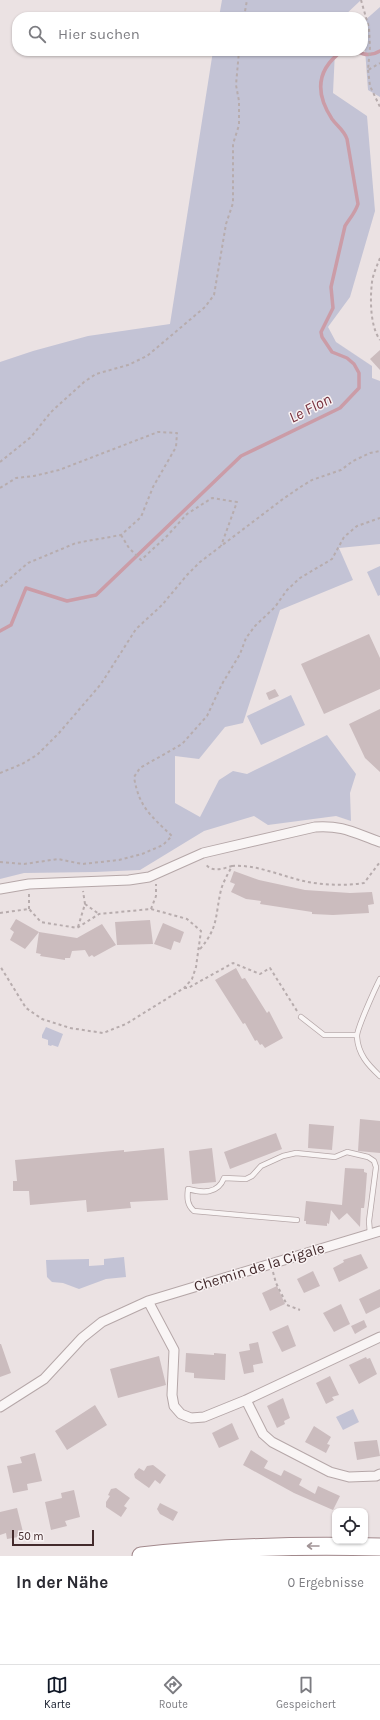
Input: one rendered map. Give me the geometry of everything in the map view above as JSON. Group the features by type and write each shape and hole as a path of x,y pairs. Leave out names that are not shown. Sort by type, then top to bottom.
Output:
{"highway":[{"path":"141,1556 194,1550 250,1547 380,1547"}],"street":[{"path":"0,889 29,884 129,880 149,877 203,853 315,827 332,826 345,828 380,842"},
{"name":"Chemin de la Cigale","path":"0,1407 44,1380 82,1338 102,1322 148,1300 380,1231"},
{"path":"148,1300 174,1350 172,1395 174,1406 181,1414 191,1418 204,1417 246,1400 380,1337"},
{"path":"246,1400 263,1434 272,1442 330,1472 349,1477 376,1476 380,1474"}],"lane":[{"path":"380,979 356,1035 360,1051 368,1065 380,1076"},
{"path":"301,1017 324,1035 356,1035"},
{"path":"297,1220 194,1211 190,1208 187,1199 188,1189 201,1193 212,1192 222,1183 224,1178 246,1179 252,1176 260,1166 283,1156 296,1153 334,1157 347,1152 368,1157 374,1161 376,1167 369,1221 370,1234"}],"path":[{"path":"245,12 247,0"},
{"path":"361,0 364,12"},
{"path":"368,24 370,47 368,70 370,86 380,107"},
{"path":"0,462 31,437 51,412 84,382 96,374 128,365 148,356 205,307 214,295 226,224 233,203 233,144 239,125 239,101 236,85 239,56"},
{"path":"368,70 380,63"},
{"path":"380,258 372,281 372,300 376,334 380,340"},
{"path":"0,488 16,478 34,476 58,470 158,432 177,433 176,447 153,487 141,517 120,535 76,543 28,563 0,587"},
{"path":"0,773 22,764 37,755 59,733 101,684 136,629 162,605 200,562 302,486 312,480 341,470 353,461 370,453 380,451"},
{"path":"120,535 129,548 141,560 167,536 187,514 212,498 237,502 221,547"},
{"path":"0,862 24,864 58,859 82,864 119,860 142,854 163,845 172,836 144,808 137,793 134,777 140,768 182,744 207,716 222,684 240,654 246,638 255,626 275,607 287,590 300,578 332,559 344,537 357,526 380,518"},
{"path":"203,860 207,866 217,870 232,866 244,866 309,882 348,886 364,883 380,862"},
{"path":"199,950 209,939 216,922 221,890 232,866"},
{"path":"151,909 156,896 156,881"},
{"path":"77,928 85,904 83,888"},
{"path":"0,966 26,1008 42,1020 70,1028 103,1033 126,1024 184,988 192,979 199,950 201,931 187,919 151,909 99,914 77,928 41,922 29,909 29,891"},
{"path":"85,904 99,914"},
{"path":"0,913 29,909"},
{"path":"184,988 188,988 233,963 260,974 270,968 301,1017"},
{"path":"273,1271 276,1283 287,1305 300,1310"}],"shaded area":[{"path":"222,0 361,0 348,12 220,12"},
{"path":"380,7 380,97 368,90 366,56 368,56 368,18"},
{"path":"212,56 335,56 333,93 367,116 375,211 350,297 328,327 336,342 372,366 372,378 380,381 380,544 339,548 353,580 280,610 243,723 225,727 199,759 175,756 175,803 200,817 219,780 233,771 247,774 327,735 356,774 350,793 351,821 336,816 268,825 254,816 204,831 140,870 24,873 0,879 0,362 88,336 170,324"},
{"path":"380,566 380,595 378,596 367,572"},
{"path":"291,695 305,725 261,745 247,716"},
{"path":"46,1027 63,1034 58,1047 48,1045 48,1040 42,1038"},
{"path":"124,1257 126,1277 106,1279 79,1289 63,1283 52,1282 47,1277 46,1260 89,1259 89,1266 104,1265 104,1259"},
{"path":"353,1409 359,1422 343,1430 336,1417"}],"building":[{"path":"380,350 380,370 370,359"},
{"path":"369,634 380,658 380,689 324,714 301,664"},
{"path":"275,689 279,696 269,700 266,693"},
{"path":"380,709 380,772 365,758 349,724"},
{"path":"234,871 259,880 305,890 350,893 372,892 374,904 368,905 369,913 333,915 312,914 312,912 260,904 261,901 246,899 231,892 235,884 230,882"},
{"path":"16,919 39,932 25,949 10,940 14,932 10,929"},
{"path":"150,920 153,944 117,945 115,922"},
{"path":"163,923 184,932 180,943 174,941 171,950 154,944"},
{"path":"102,924 116,945 94,957 92,955 89,957 85,950 72,951 70,958 65,958 65,960 40,956 41,954 36,953 39,932 77,938"},
{"path":"236,968 242,979 245,978 267,1013 269,1011 283,1038 265,1048 262,1044 260,1045 257,1040 255,1041 245,1023 243,1024 215,980"},
{"path":"360,1119 380,1121 380,1153 358,1151"},
{"path":"309,1124 334,1126 332,1150 308,1148"},
{"path":"276,1133 282,1149 230,1169 224,1152"},
{"path":"164,1148 168,1200 130,1202 131,1208 87,1212 86,1200 30,1205 29,1191 13,1191 13,1181 17,1181 15,1160 124,1150 124,1152"},
{"path":"212,1148 216,1182 192,1184 189,1151"},
{"path":"345,1168 364,1169 364,1172 367,1173 364,1208 361,1208 360,1227 347,1213 339,1220 331,1210 329,1224 327,1223 327,1226 306,1224 306,1221 304,1221 306,1201 342,1205"},
{"path":"361,1254 368,1268 339,1282 333,1268 344,1262 343,1260"},
{"path":"313,1271 320,1286 304,1293 297,1279"},
{"path":"277,1286 285,1304 270,1311 262,1293"},
{"path":"380,1289 380,1307 366,1314 359,1299"},
{"path":"341,1304 350,1324 334,1332 323,1313"},
{"path":"364,1320 367,1327 355,1334 351,1326"},
{"path":"288,1325 296,1346 282,1352 272,1332"},
{"path":"258,1342 263,1363 253,1365 254,1372 244,1374 239,1352 250,1350 249,1344"},
{"path":"0,1344 11,1373 0,1377"},
{"path":"186,1353 214,1355 214,1353 226,1354 225,1380 194,1378 194,1373 185,1372"},
{"path":"159,1356 166,1385 118,1398 110,1369"},
{"path":"366,1357 367,1359 370,1358 377,1374 359,1384 349,1365"},
{"path":"330,1376 339,1395 332,1397 334,1400 326,1404 316,1383"},
{"path":"283,1398 290,1418 284,1421 285,1424 277,1428 267,1406"},
{"path":"95,1405 107,1425 67,1450 55,1431"},
{"path":"232,1423 239,1439 219,1448 212,1433"},
{"path":"314,1426 331,1437 327,1444 330,1445 326,1453 305,1442"},
{"path":"377,1440 380,1456 357,1460 354,1442"},
{"path":"251,1450 268,1461 264,1468 281,1476 284,1470 302,1479 299,1485 315,1494 318,1486 340,1496 332,1510 294,1493 243,1465"},
{"path":"35,1453 42,1481 27,1484 28,1490 13,1493 7,1466 22,1463 20,1457"},
{"path":"153,1465 166,1475 160,1484 155,1480 149,1488 135,1478 134,1474 139,1468 144,1471 147,1466"},
{"path":"116,1488 130,1498 124,1506 127,1508 121,1517 106,1507 106,1502 110,1496 108,1495 111,1489"},
{"path":"74,1490 80,1517 65,1521 67,1526 51,1530 45,1502 62,1498 61,1493"},
{"path":"160,1503 178,1512 173,1521 160,1514 157,1509"},
{"path":"17,1508 24,1536 7,1539 6,1533 0,1535 0,1512"}],"waterway":[{"name":"Le Flon","path":"368,55 380,51"},
{"name":"Le Flon","path":"0,631 11,625 26,588 67,601 96,595 241,456 340,408 359,388 359,373 354,364 347,358 332,352 322,337 321,332 333,308 331,287 345,226 358,204 347,139 326,109 321,91 323,74 327,66 336,56"}]}
